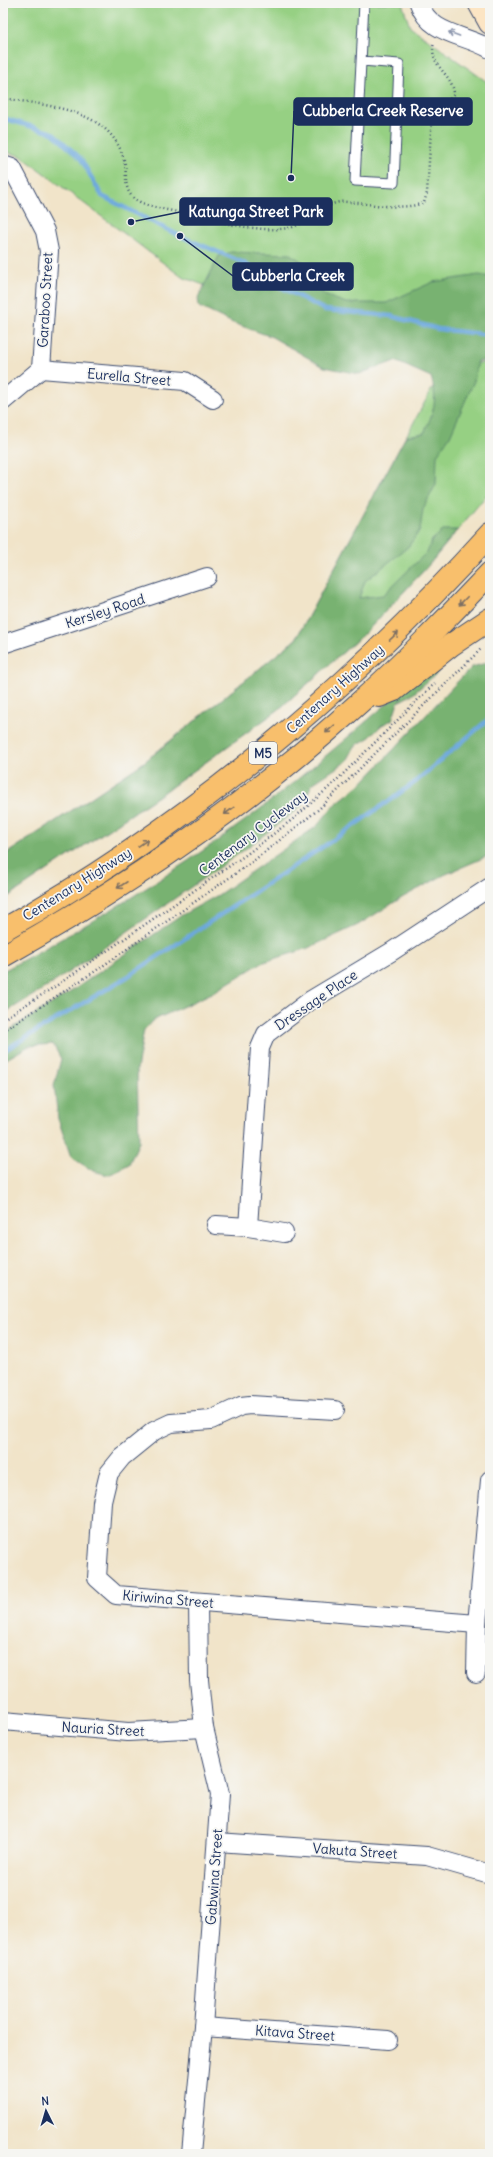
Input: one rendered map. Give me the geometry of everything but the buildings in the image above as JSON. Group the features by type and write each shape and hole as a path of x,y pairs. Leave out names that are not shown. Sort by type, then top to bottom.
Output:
{"highway":[{"name":"Centenary Highway","path":"3,930 87,881 214,792 287,734 406,624 490,534"},
{"name":"Centenary Highway","path":"3,956 64,922 204,829 256,790 359,703 438,628 490,572"},
{"path":"359,703 394,690 451,645 490,619"}],"main road":[{"path":"479,3 490,23"}],"street":[{"path":"419,3 426,16 436,27 490,49"},
{"name":"Garaboo Street","path":"7,167 45,231 49,251 41,369"},
{"path":"3,401 41,369"},
{"name":"Eurella Street","path":"41,369 185,382 213,399"},
{"name":"Kersley Road","path":"3,644 207,577"},
{"name":"Dressage Place","path":"248,1227 260,1048 266,1034 311,1000 391,952 490,888"},
{"path":"216,1225 248,1227 284,1233"},
{"name":"Kiriwina Street","path":"335,1410 250,1404 241,1406 211,1420 171,1424 154,1431 122,1457 109,1473 102,1502 97,1578 116,1595 477,1624"},
{"path":"476,1672 477,1624 490,1480"},
{"name":"Gabwina Street","path":"191,2154 218,1842 220,1794 204,1728 199,1680 198,1602"},
{"name":"Nauria Street","path":"3,1722 128,1732 204,1728"},
{"name":"Vakuta Street","path":"218,1842 426,1856 490,1874"},
{"name":"Kitava Street","path":"203,2027 388,2040"}],"lane":[{"path":"362,61 399,64 394,183 355,181 364,3"}],"path":[{"path":"3,98 77,113 104,126 114,137 122,150 125,162 127,189 135,198 145,205 213,218 232,225 264,229 290,228 328,206 340,202 412,207 424,203 427,193 432,115 436,108 451,99 454,94 451,83 434,59 434,42 441,43"},
{"path":"3,1031 94,972 252,862 319,810 486,644"},
{"name":"Centenary Cycleway","path":"3,1019 62,982 247,854 334,783 438,680"}],"green space":[{"path":"3,3 402,3 410,27 490,84 490,300 288,316 182,277 21,156 3,151"},
{"path":"231,252 290,254 306,264 324,295 346,303 386,303 433,282 479,275 490,277 490,361 478,361 474,381 450,436 437,455 436,484 423,509 420,530 408,547 365,581 359,598 383,595 427,552 432,540 444,530 457,530 428,566 366,632 278,710 163,793 3,900 3,856 143,763 296,639 406,436 424,433 430,418 434,405 434,392 431,377 395,361 359,374 324,367 272,337 233,323 199,307 198,298 219,256"},
{"path":"446,363 490,363 490,491 428,566 366,632 278,710 163,793 3,900 3,856 143,763 296,639"},
{"path":"490,663 490,855 444,875 398,900 358,925 306,949 261,963 212,993 152,1021 144,1030 137,1069 139,1142 129,1164 109,1175 93,1171 71,1157 58,1119 54,1085 61,1059 53,1044 29,1046 3,1061 3,1034 72,991 182,915 218,895 317,826 334,805 363,782 472,667"},
{"path":"433,665 439,666 437,673 413,694 398,702 392,720 382,725 370,737 355,746 347,761 312,784 303,804 290,815 244,850 111,943 53,983 3,1014 3,971 128,900 218,840 271,801"}],"waterway":[{"path":"3,118 53,133 81,159 102,196 180,236 242,262 277,285 325,310 391,316 438,329 490,335"},
{"path":"3,1051 127,977 339,836 414,783 490,718"}],"place":[{"name":"Cubberla Creek Reserve","path":"291,178"},
{"name":"Katunga Street Park","path":"131,222"},
{"name":"Cubberla Creek","path":"180,236"}]}
